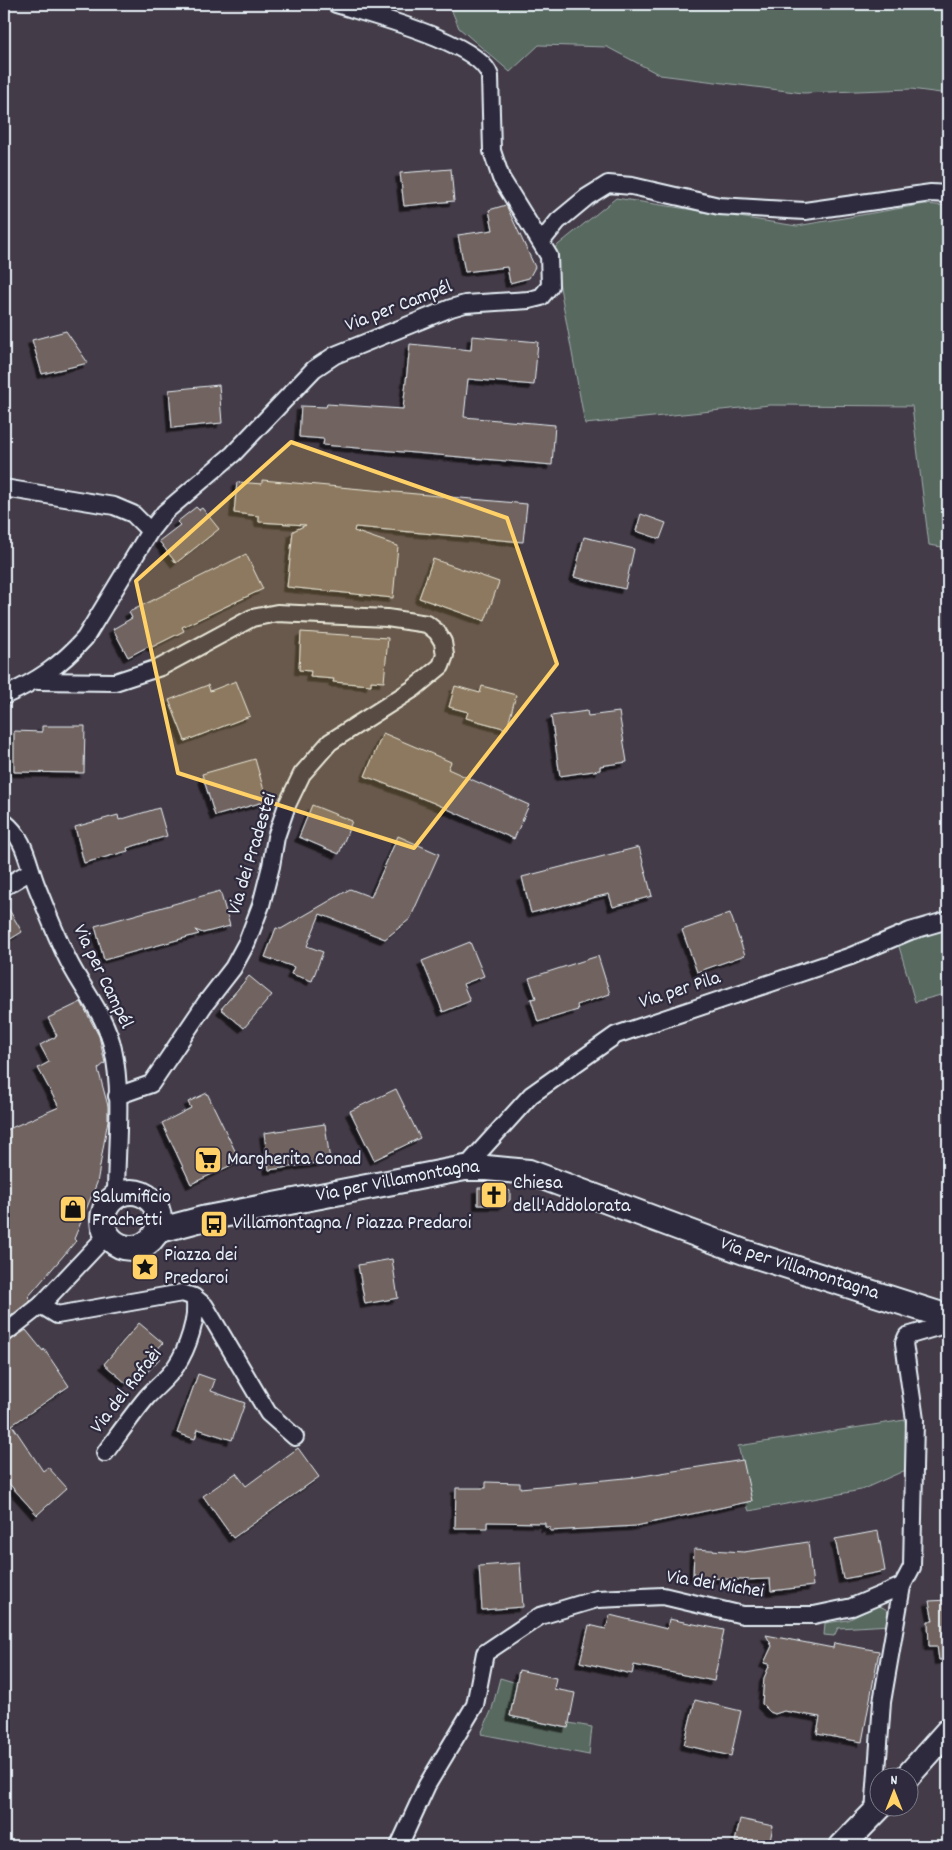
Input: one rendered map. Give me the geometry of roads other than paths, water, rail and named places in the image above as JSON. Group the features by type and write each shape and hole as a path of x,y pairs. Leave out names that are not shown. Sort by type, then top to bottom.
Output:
{"street":[{"name":"Via per Campél","path":"4,696 38,681 74,651 85,638 150,532 165,512 264,423 298,384 335,355 465,304 541,297 550,286 548,256 501,178 492,151 490,76 488,68 479,59 457,44 336,4"},
{"path":"541,242 558,220 587,197 608,184 632,186 719,206 805,211 931,193 948,194"},
{"path":"4,488 114,506 133,514 150,532"},
{"name":"Via per Campél","path":"38,681 115,682 160,667 252,618 277,613 387,618 426,624 437,632 443,642"},
{"name":"Via dei Pradestei","path":"118,1096 151,1084 233,968 247,942 258,912 271,866 276,837 287,805 302,774 330,742 413,690 441,666 445,655 443,642"},
{"name":"Via per Campél","path":"4,822 22,839 31,871 58,940 73,970 95,1006 113,1048 118,1096 116,1196"},
{"path":"4,887 31,871"},
{"name":"Via per Pila","path":"465,1168 530,1095 616,1035 851,956 910,931 948,920"},
{"name":"Via per Villamontagna","path":"157,1231 202,1219 465,1168 529,1172 744,1252 948,1317"},
{"path":"127,1192 138,1193 149,1198 156,1208 159,1220 157,1231 147,1243 133,1248 123,1247 107,1235 103,1221 106,1207 116,1196 127,1192"},
{"path":"4,1334 41,1304 107,1235"},
{"path":"41,1304 57,1315 182,1293 194,1297 206,1306 268,1413 295,1437"},
{"name":"Via del Rafaèi","path":"105,1453 146,1398 175,1367 184,1351 190,1330 194,1314 194,1297"},
{"path":"879,1768 882,1702 902,1586 912,1567 915,1420 904,1343 908,1336 948,1324"},
{"name":"Via dei Michei","path":"399,1846 427,1785 475,1704 485,1653 540,1616 598,1599 663,1596 743,1615 814,1615 852,1607 902,1586"},
{"path":"915,1768 948,1731"},
{"path":"842,1846 870,1817"}],"place":[{"name":"Margherita Conad","path":"208,1160"},
{"name":"Chiesa dell'Addolorata","path":"494,1195"},
{"name":"Salumificio Frachetti","path":"73,1209"},
{"name":"Villamontagna / Piazza Predaroi","path":"214,1224"},
{"name":"Piazza dei Predaroi","path":"145,1267"}]}
